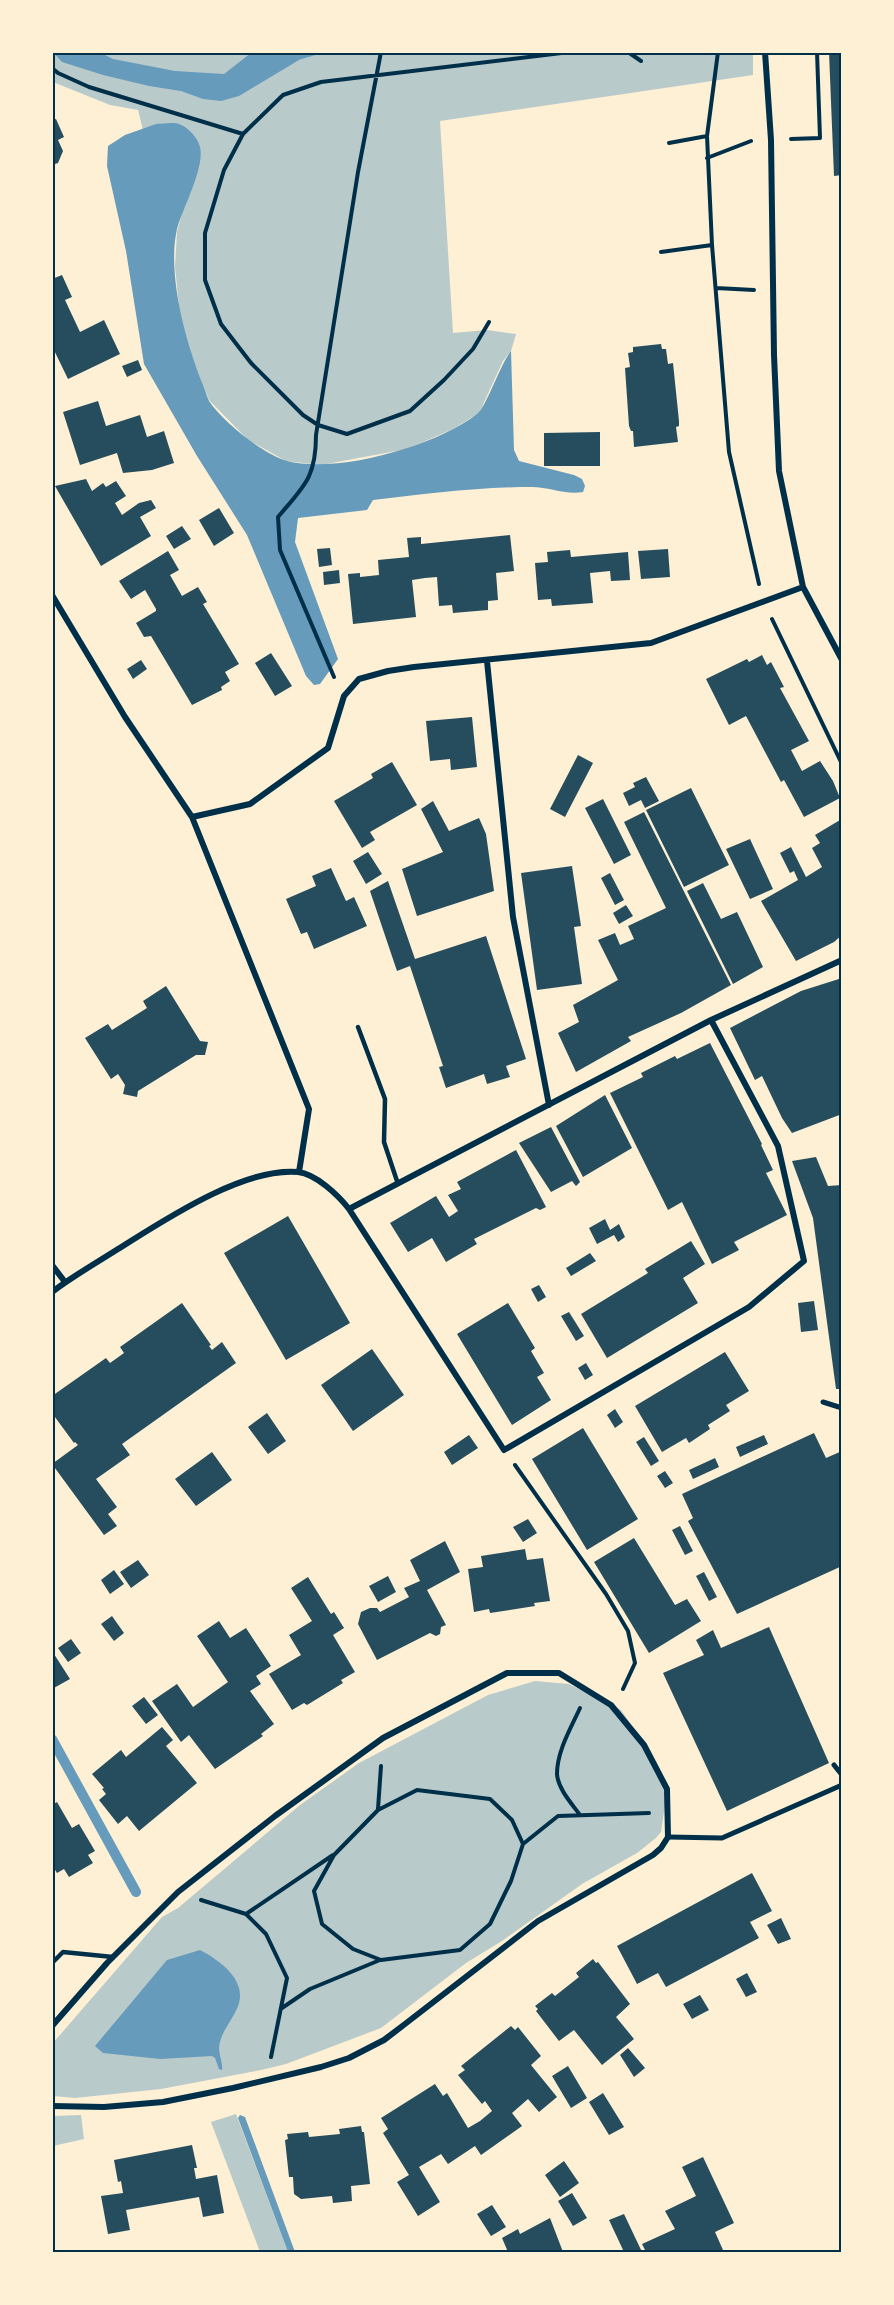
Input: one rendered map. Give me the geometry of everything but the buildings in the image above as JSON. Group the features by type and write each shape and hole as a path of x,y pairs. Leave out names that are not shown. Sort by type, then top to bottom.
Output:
{"street":[{"path":"765,52 771,140 779,471 803,587 842,660"},
{"path":"192,817 250,804 328,748 344,696 359,679 388,671 651,643 803,587"},
{"path":"52,595 125,717 192,817 309,1109 299,1172"},
{"path":"487,661 513,917 549,1105"},
{"path":"349,1209 711,1020 842,960"},
{"path":"52,1292 185,1208 242,1182 271,1174 299,1172 323,1184 339,1196 349,1209 504,1450 749,1307 804,1261 778,1146 711,1020"},
{"path":"52,1265 65,1282"},
{"path":"823,1402 842,1408"},
{"path":"52,2026 113,1957 178,1892 275,1816 383,1738 507,1673 559,1673 611,1705 644,1745 668,1789 668,1837 662,1848 538,1921 384,2040 349,2058 321,2067 163,2102 104,2107 52,2106"},
{"path":"834,1764 842,1775"},
{"path":"668,1837 722,1838 842,1785"}],"lane":[{"path":"358,1027 385,1099 384,1142 398,1184"},
{"path":"52,1963 63,1952 113,1957"}],"path":[{"path":"331,672 280,550 278,517 309,480 316,459 318,425 381,52"},
{"path":"489,322 473,350 410,411 347,434 318,425 303,415 250,363 221,324 205,280 205,233 224,170 243,134 283,95 321,82 570,52"},
{"path":"628,52 641,61"},
{"path":"718,52 707,136 712,245 729,452 764,602 842,764"},
{"path":"52,68 89,87 243,134"},
{"path":"669,143 707,136"},
{"path":"661,252 712,245"},
{"path":"716,288 773,291"},
{"path":"504,1450 606,1594 628,1631 635,1663 625,1688 611,1705"},
{"path":"580,1815 566,1797 557,1776 561,1751 588,1691"},
{"path":"378,1810 383,1738"},
{"path":"246,1914 334,1855 378,1810 417,1790 490,1799 512,1820 523,1844"},
{"path":"281,2008 310,1989 381,1960 460,1950 490,1924 511,1881 523,1844 558,1816 668,1812"},
{"path":"334,1855 314,1891 322,1924 354,1948 381,1960"},
{"path":"178,1892 246,1914 266,1934 287,1978 266,2080"}],"shaded area":[{"path":"287,52 299,60 322,52 753,52 753,75 440,121 453,333 487,330 516,334 511,351 503,361 479,413 453,429 407,449 321,465 286,461 247,439 209,400 188,348 179,306 175,267 177,232 185,202 156,124 143,130 138,110 110,105 53,82 52,53"},
{"path":"535,1681 569,1684 621,1710 645,1745 659,1771 666,1798 661,1832 656,1838 637,1853 582,1884 502,1941 466,1963 381,2028 286,2064 261,2070 161,2089 75,2098 53,2096 53,2043 162,1917 178,1908 300,1805 359,1763 488,1695"},
{"path":"236,2114 288,2252 260,2252 211,2122"},
{"path":"81,2115 84,2139 53,2146 53,2116"}],"water":[{"path":"53,52 101,53 113,59 175,71 224,74 251,53 322,53 299,60 239,96 221,101 203,99 181,91 103,75 62,62"},
{"path":"156,124 182,125 195,137 200,147 201,156 197,176 177,229 174,265 176,285 189,345 208,399 234,427 267,452 287,461 332,464 386,454 437,437 477,414 485,404 511,351 514,450 519,461 574,475 582,479 585,486 583,492 576,493 538,487 512,487 412,495 373,500 367,510 298,518 295,542 338,659 320,684 314,685 306,676 247,535 197,456 144,364 126,251 107,166 108,146 125,135"},
{"path":"200,1950 223,1965 235,1979 239,1988 238,2006 220,2042 222,2070 219,2069 212,2056 160,2059 103,2053 95,2046 167,1960"},
{"path":"240,2115 245,2117 295,2252 288,2252 238,2118"}],"waterway":[{"path":"52,1739 136,1892"}]}
